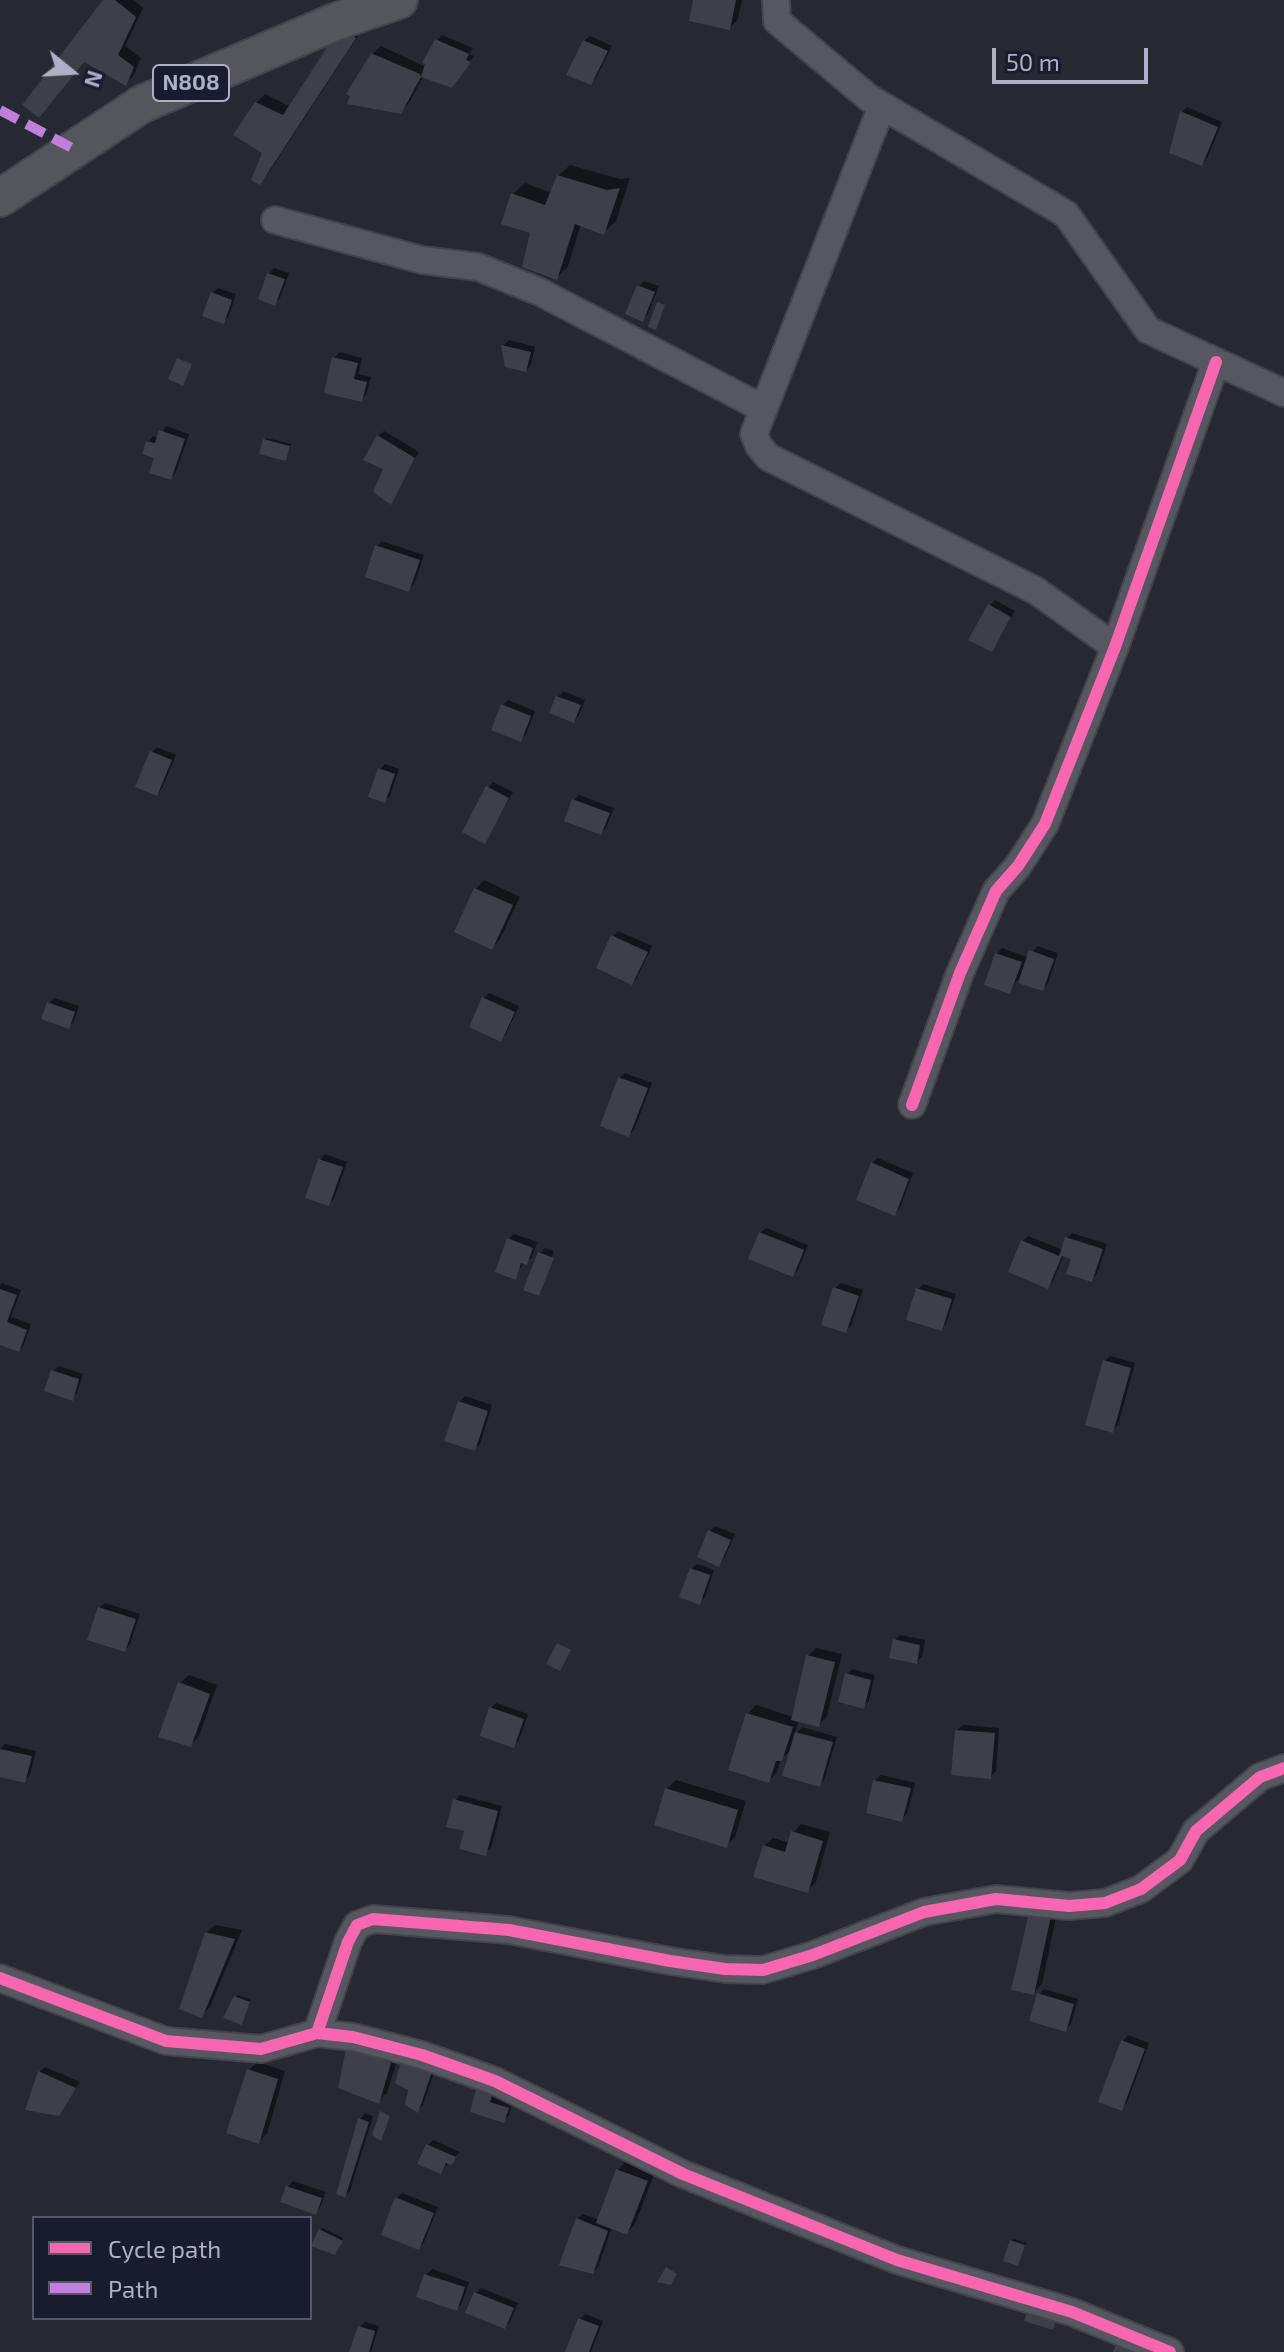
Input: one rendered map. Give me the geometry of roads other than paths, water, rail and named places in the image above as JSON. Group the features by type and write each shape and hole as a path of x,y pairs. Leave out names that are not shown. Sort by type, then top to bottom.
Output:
{"highway":[{"name":"N808","path":"0,198 142,104 335,22 399,0"}],"street":[{"path":"776,0 777,21 869,98 1066,214 1148,330 1284,393"},
{"path":"882,106 754,434 768,457 1035,590 1115,647"},
{"path":"275,220 422,260 478,267 540,292 764,409"},
{"path":"912,1105 996,891 1018,866 1045,824 1115,647 1216,362"},
{"path":"317,2033 348,1942 357,1925 373,1919 509,1930 670,1961 725,1969 763,1970 813,1955 924,1912 996,1899 1069,1906 1105,1903 1141,1889 1180,1860 1196,1831 1260,1777 1284,1768"},
{"path":"0,1978 166,2041 261,2049 317,2033 353,2037 422,2055 495,2081 697,2180 897,2260 1072,2312 1170,2352"}]}
